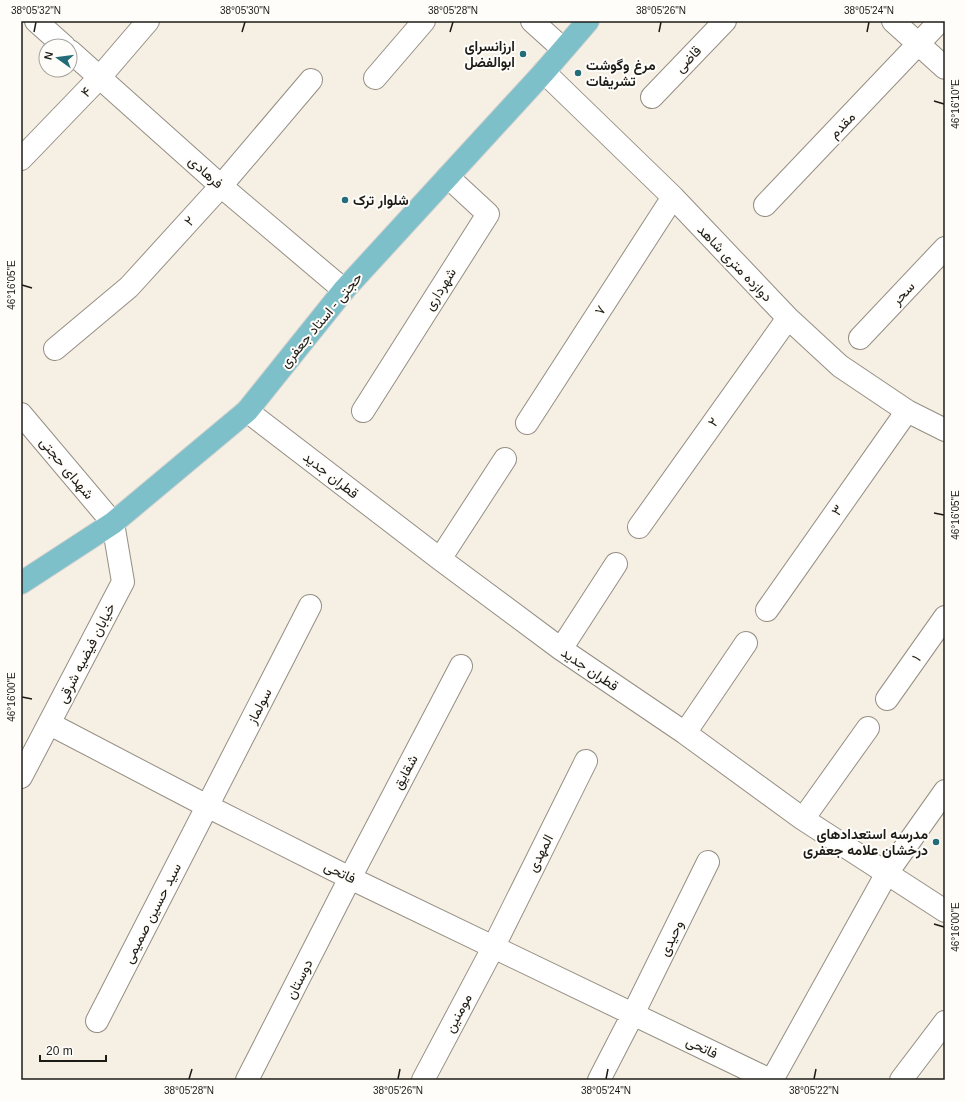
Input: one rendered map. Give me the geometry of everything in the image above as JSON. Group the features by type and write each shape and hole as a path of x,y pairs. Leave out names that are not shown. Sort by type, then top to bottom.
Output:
{"main road":[{"name":"حجتی - استاد جعفری","path":"21,583 113,523 247,411 344,290 544,72 588,21"}],"street":[{"path":"36,21 55,38"},
{"name":"۴","path":"21,159 100,77 148,21"},
{"path":"375,78 424,21"},
{"path":"532,21 563,49"},
{"name":"قاضی","path":"652,97 725,21"},
{"path":"894,21 945,68"},
{"name":"مقدم","path":"765,206 940,21"},
{"name":"فرهادی","path":"78,58 221,186 344,290"},
{"name":"دوازده متری شاهد","path":"544,72 673,197 788,318 840,366 907,411 945,430"},
{"name":"۲","path":"55,349 128,287 221,186 311,80"},
{"name":"شهرداری","path":"363,411 488,214 448,177"},
{"name":"۷","path":"527,423 673,197"},
{"name":"سحر","path":"860,338 945,248"},
{"name":"۲","path":"639,527 788,318"},
{"name":"قطران جدید","path":"247,411 440,559 561,649 684,733 803,819 945,911"},
{"name":"۳","path":"767,610 907,411"},
{"name":"شهدای حجتی","path":"21,414 113,523"},
{"path":"440,559 505,459"},
{"name":"خیابان فیضیه شرقی","path":"21,778 123,582 113,523"},
{"path":"561,649 616,564"},
{"name":"سولماز","path":"207,806 310,606"},
{"name":"۱","path":"887,699 945,617"},
{"path":"684,733 746,643"},
{"name":"شقایق","path":"350,878 461,666"},
{"name":"فاتحی","path":"50,724 207,806 350,878 771,1080"},
{"path":"803,819 868,728"},
{"name":"المهدی","path":"494,946 586,761"},
{"path":"771,1080 886,873 945,791"},
{"name":"سید حسین صمیمی","path":"97,1021 207,806"},
{"name":"وحیدی","path":"633,1014 708,862"},
{"name":"دوستان","path":"247,1080 350,878"},
{"name":"مومنین","path":"423,1080 494,946"},
{"path":"599,1080 633,1014"},
{"path":"901,1080 945,1022"}],"place":[{"name":"ارزانسرای ابوالفضل","path":"523,54"},
{"name":"مرغ وگوشت تشریفات","path":"578,73"},
{"name":"شلوار ترک","path":"345,200"},
{"name":"مدرسه استعدادهای درخشان علامه جعفری","path":"936,842"}]}
